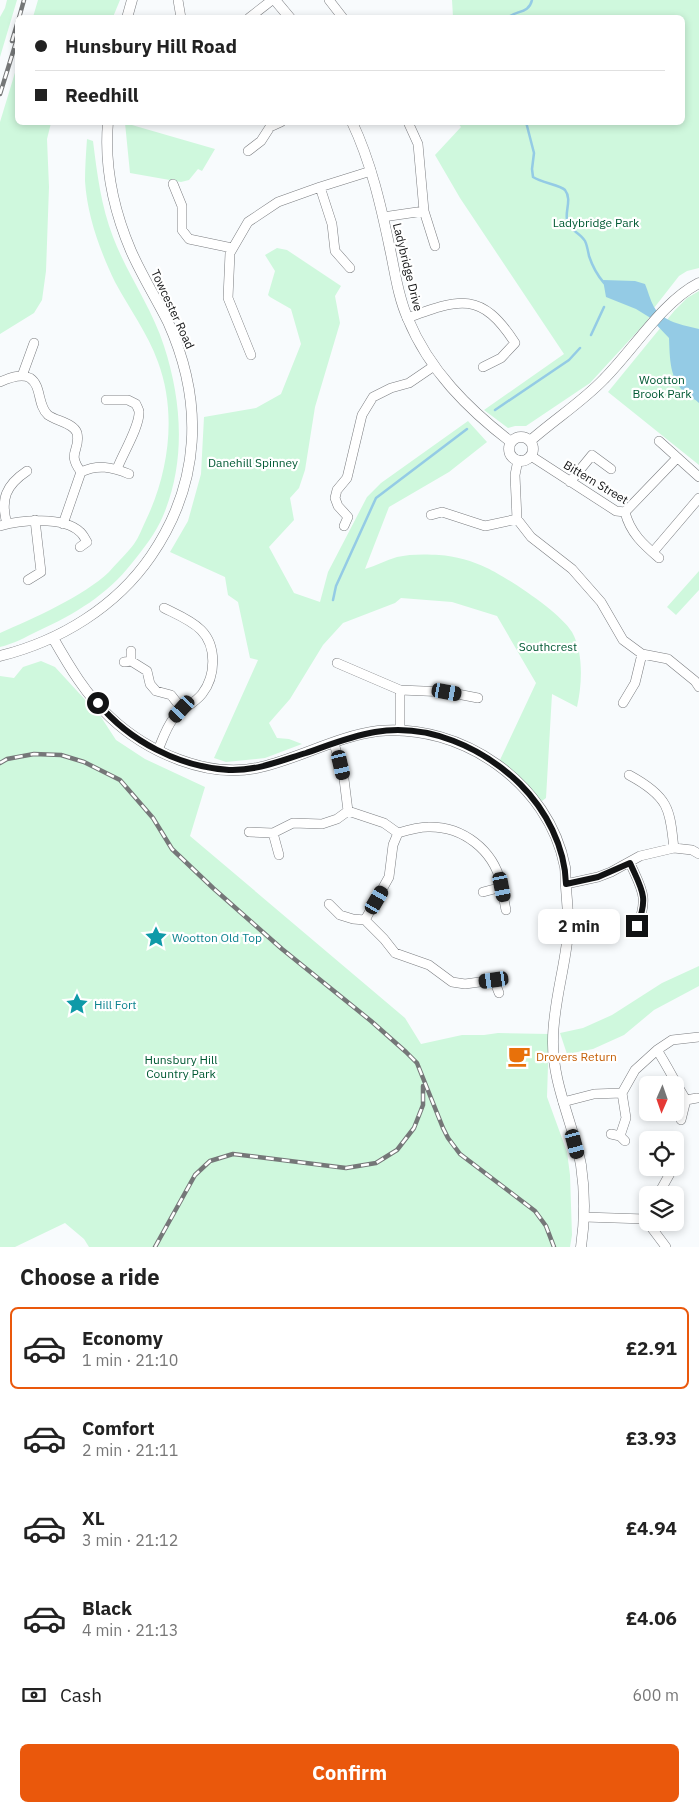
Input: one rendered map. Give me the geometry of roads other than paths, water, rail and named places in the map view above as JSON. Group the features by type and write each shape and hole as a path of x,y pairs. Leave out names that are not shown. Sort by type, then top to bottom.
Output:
{"street":[{"path":"128,15 132,0"},
{"path":"178,0 180,15"},
{"path":"253,15 274,0 287,15"},
{"path":"329,0 341,15"},
{"name":"Towcester Road","path":"0,656 23,650 53,638 93,614 129,585 144,567 174,517 183,492 190,461 193,431 191,396 184,364 168,323 132,252 117,215 110,180 106,141 108,125"},
{"path":"248,151 261,141 267,125"},
{"name":"Ladybridge Drive","path":"353,125 364,148 371,171 399,292 407,318 434,366 459,396 511,442"},
{"path":"409,125 418,144 424,211 435,246"},
{"path":"250,355 228,298 230,254 248,222 278,202 371,171"},
{"path":"173,184 182,206 182,230 189,239 232,248"},
{"path":"320,187 332,224 335,251 350,268"},
{"path":"383,217 424,211"},
{"path":"530,441 604,379 679,295 699,283"},
{"path":"407,318 442,305 457,302 479,305 492,314 507,330 515,343"},
{"path":"483,367 501,358 515,343 524,339"},
{"path":"22,376 34,343"},
{"path":"344,526 348,516 338,506 335,498 337,490 347,478 362,415 373,397 391,388 409,383 434,366"},
{"path":"0,382 13,377 22,376 30,378 39,392 41,405 48,414 74,428 77,434 73,457 75,464 81,472"},
{"path":"106,400 128,400 136,404 139,412 134,433 123,452 117,469"},
{"path":"518,437 527,438 533,449 531,456 524,460 518,460 512,456 510,452 511,442 518,437"},
{"path":"659,441 699,477"},
{"path":"570,482 592,455 611,469"},
{"name":"Bittern Street","path":"531,456 616,511 625,512 629,525 641,543 656,555 699,498"},
{"path":"625,512 677,458"},
{"path":"518,460 515,476 518,519 530,537 572,569 601,602 623,640 642,654 668,659 695,681 699,687"},
{"path":"63,524 81,472 92,467 102,467 117,469 128,474"},
{"path":"13,468 23,474 8,488 3,501 3,525 21,520 63,524 71,526 80,532 87,542"},
{"path":"431,515 442,512 485,526 518,519"},
{"path":"28,580 45,574 35,520"},
{"path":"158,750 171,721 182,709 202,694 209,681 213,666 212,652 207,637 200,629 170,608"},
{"path":"53,638 74,675 109,717 158,750 181,761 204,767 229,770 252,769 376,732 400,730 425,732 468,746 490,759 530,794 553,830 566,869 568,933 554,1019 553,1044 563,1102 580,1164 584,1187 584,1218 581,1247"},
{"path":"131,651 128,662 147,671 150,684 156,691 171,695 182,709"},
{"path":"623,703 635,683 642,654"},
{"path":"337,663 400,690 447,692 478,698"},
{"path":"400,690 400,730"},
{"path":"334,743 344,779 348,811"},
{"path":"629,775 646,784 665,805 674,848"},
{"path":"348,811 384,823 398,833 428,827 444,828 465,836 484,848 491,859 502,887 506,910"},
{"path":"249,832 273,833 293,823 322,824 337,819 348,811"},
{"path":"273,833 279,855"},
{"path":"365,920 389,877 393,845 398,833"},
{"path":"566,884 598,877 630,863 640,856 674,848 692,850 699,854"},
{"path":"630,863 643,892 644,909 637,926"},
{"path":"483,892 502,887"},
{"path":"329,904 340,915 353,920 365,920 395,953 430,965 452,982 465,984 494,980 499,993"},
{"path":"619,1137 626,1118 622,1093 634,1070 656,1050 672,1040 699,1036"},
{"path":"656,1050 686,1100 684,1108"},
{"path":"563,1102 594,1094 622,1093"},
{"path":"686,1100 697,1098"},
{"path":"584,1218 639,1216"},
{"path":"656,1231 666,1247"}],"water":[{"path":"603,280 635,281 645,284 651,301 658,312 674,322 699,329 699,403 686,394 676,382 673,375 669,338 649,317 636,309 606,297"}],"waterway":[{"path":"512,15 528,8 532,0"},
{"path":"527,125 534,153 533,177 565,190 568,198 568,224 585,241 592,263 604,283"},
{"path":"591,335 604,307"},
{"path":"495,410 569,360 580,348"},
{"path":"333,600 336,586 376,498 467,429"}],"railway":[{"path":"20,15 24,0"},
{"path":"12,41 15,31"},
{"path":"0,94 15,46"},
{"path":"0,763 7,759 34,754 61,755 84,762 120,780 153,818 172,849 282,949 371,1021 417,1063 448,1138 460,1154 535,1211 546,1226 554,1247"},
{"path":"155,1247 195,1175 210,1161 233,1154 346,1168 376,1163 397,1150 414,1128 423,1105 423,1086"}],"place":[{"name":"Wootton Old Top","path":"156,937"},
{"name":"Hill Fort","path":"77,1004"},
{"name":"Drovers Return","path":"519,1056"}],"park label":[{"name":"Ladybridge Park","path":"596,222"},
{"name":"Wootton Brook Park","path":"662,386"},
{"name":"Danehill Spinney","path":"253,462"},
{"name":"Southcrest","path":"548,646"},
{"name":"Hunsbury Hill Country Park","path":"181,1066"}]}
